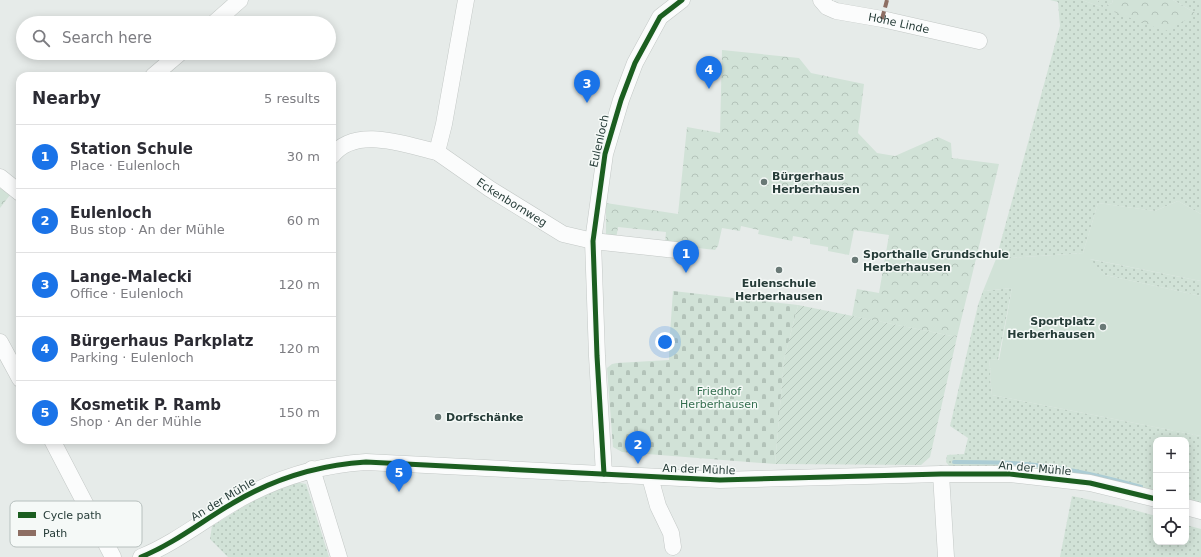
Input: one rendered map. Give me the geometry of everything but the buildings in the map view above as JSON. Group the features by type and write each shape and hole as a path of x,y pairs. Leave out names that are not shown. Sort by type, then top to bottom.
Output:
{"street":[{"path":"222,16 240,0"},
{"path":"437,152 444,124 466,0"},
{"name":"Eulenloch","path":"604,474 597,356 593,241 605,154 621,100 635,63 660,16 682,0"},
{"name":"Hohe Linde","path":"821,0 827,7 836,11 882,19 979,42"},
{"path":"159,72 172,60"},
{"name":"Eckenbornweg","path":"336,153 347,143 362,139 400,143 437,152 465,173 544,224 563,234 593,241"},
{"path":"2,179 16,190"},
{"path":"593,241 676,250"},
{"path":"0,342 16,372"},
{"path":"56,444 85,501"},
{"name":"An der Mühle","path":"141,557 163,548 234,503 260,488 283,478 312,469 342,464 373,462 742,480 941,474 1010,474 1090,483 1153,499"},
{"path":"312,469 339,557"},
{"path":"941,474 946,557"},
{"name":"An der Mühle","path":"650,476 658,506 671,533 672,547"},
{"path":"1189,508 1201,511"},
{"path":"108,547 113,557"}],"green space":[{"path":"1050,0 1082,0 1101,7 1097,0 1113,0 1112,3 1103,7 1197,14 1173,0 1201,0 1201,214 1178,201 1155,211 1098,203 1083,253 996,259 1060,26 1058,2"},
{"path":"1082,0 1097,0 1102,7 1112,3 1113,0 1173,0 1197,14 1165,31"},
{"path":"722,50 799,58 811,73 864,84 858,133 877,153 895,156 938,137 951,143 952,158 999,164 957,337 852,316 857,289 879,293 889,235 854,230 849,255 828,251 828,247 810,244 810,239 793,236 792,241 758,234 759,230 741,226 740,231 722,228 718,246 715,250 665,244 666,232 618,227 616,239 610,238 606,234 606,203 678,214 687,127 720,133"},
{"path":"1,188 10,195 0,208 0,189"},
{"name":"Sportplatz Herberhausen","path":"1178,201 1201,214 1201,281 1090,259 1105,275 1201,296 1201,436 992,395 990,377 991,369 989,368 990,359 999,360 1012,288 983,291 996,259 1083,253 1098,203 1155,211"},
{"path":"1089,259 1201,281 1201,296 1105,275"},
{"path":"1012,288 998,360 990,359 989,368 991,369 990,377 992,395 1201,436 1201,507 1189,504 1189,437 1153,437 1153,496 951,468 946,462 947,455 964,454 968,438 950,426 978,305 983,291"},
{"name":"Friedhof Herberhausen","path":"673,291 798,305 784,360 775,464 622,452 613,447 607,368 612,364 617,363 669,360"},
{"path":"798,305 957,337 930,457 921,465 775,464 784,360"},
{"path":"294,482 306,484 329,557 228,557 210,539 212,526 256,499"},
{"path":"1072,496 1153,515 1153,545 1189,545 1189,526 1201,529 1201,557 1060,557"}],"waterway":[{"path":"954,462 1028,464 1061,468 1109,478 1141,487"}],"marked path":[{"path":"882,19 887,0"}],"cycle path":[{"path":"604,474 597,356 593,241 605,154 621,100 635,63 660,17 682,0"},
{"path":"141,557 188,532 233,503 265,486 297,474 331,466 366,462 720,480 941,474 1010,474 1090,483 1153,498"}],"place":[{"name":"Bürgerhaus Parkplatz","path":"709,89"},
{"name":"Lange-Malecki","path":"587,103"},
{"name":"Bürgerhaus Herberhausen","path":"764,182"},
{"name":"Sporthalle Grundschule Herberhausen","path":"855,260"},
{"name":"Eulenschule Herberhausen","path":"779,270"},
{"name":"Station Schule","path":"686,273"},
{"name":"Sportplatz Herberhausen","path":"1103,327"},
{"name":"Dorfschänke","path":"438,417"},
{"name":"Eulenloch","path":"638,464"},
{"name":"Kosmetik P. Ramb","path":"399,492"}]}
